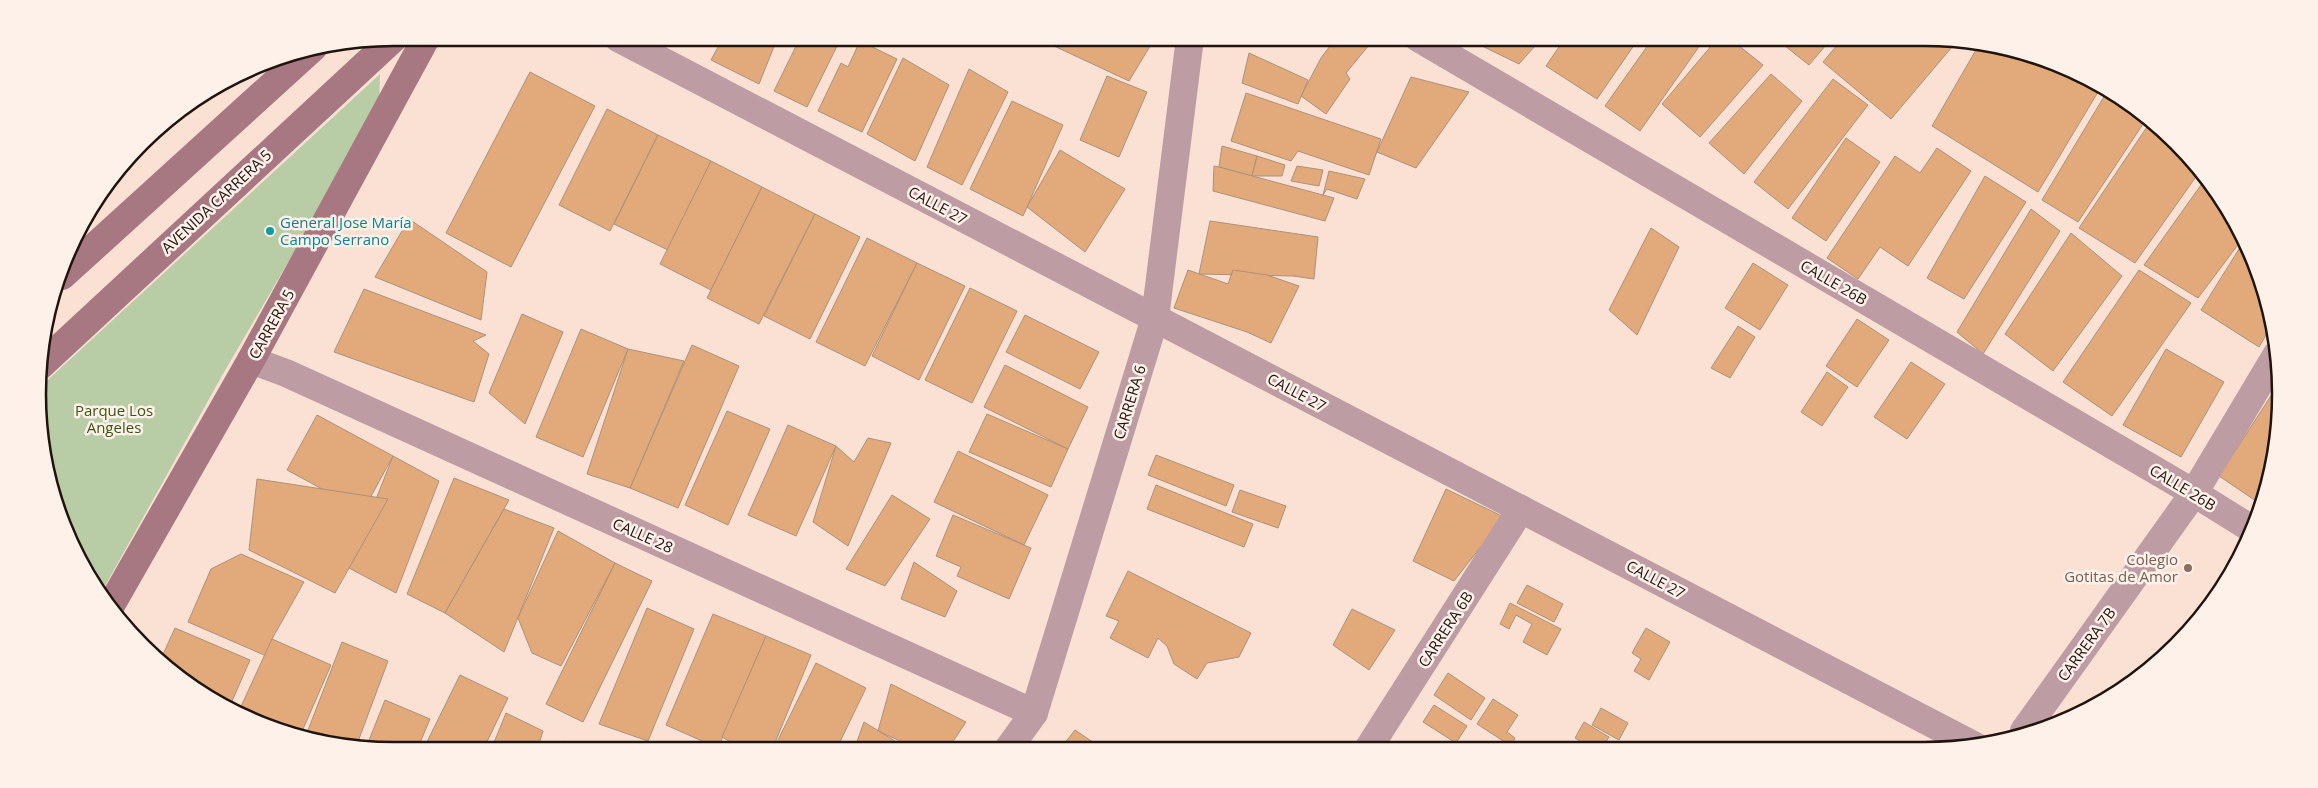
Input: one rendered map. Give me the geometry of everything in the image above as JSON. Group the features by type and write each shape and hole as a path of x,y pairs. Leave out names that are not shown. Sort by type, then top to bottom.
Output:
{"street":[{"name":"AVENIDA CARRERA 5","path":"48,358 385,46"},
{"name":"CARRERA 5","path":"114,600 251,360 422,46"},
{"name":"CALLE 27","path":"633,46 1963,740"},
{"name":"CARRERA 6","path":"1013,742 1034,713 1155,318 1189,46"},
{"name":"CALLE 26B","path":"1432,46 2194,492 2246,525"},
{"path":"70,269 301,59"},
{"name":"CALLE 28","path":"251,360 286,373 1034,713"},
{"name":"CARRERA 7B","path":"2028,726 2194,492 2270,365"},
{"name":"CARRERA 6B","path":"1372,742 1521,509"}],"green space":[{"name":"Parque Los Angeles","path":"380,74 379,106 223,374 105,587 82,548 58,484 49,439 47,381"}],"building":[{"path":"719,46 774,46 759,84 711,60"},
{"path":"796,46 837,46 807,107 774,91"},
{"path":"858,46 870,46 897,59 862,132 818,111 841,63 848,67"},
{"path":"1054,46 1150,46 1129,81"},
{"path":"1330,46 1368,46 1346,73 1350,79 1326,114 1301,96 1321,58"},
{"path":"1482,46 1535,46 1519,64"},
{"path":"1560,46 1633,46 1597,99 1546,66"},
{"path":"1647,46 1699,46 1640,131 1605,106"},
{"path":"1711,46 1739,46 1763,65 1700,137 1662,104"},
{"path":"1785,46 1825,46 1809,65"},
{"path":"1836,46 1952,47 1891,119 1823,62"},
{"path":"1976,50 2014,58 2036,65 2078,82 2098,93 2038,192 1932,126"},
{"path":"1249,53 1308,80 1298,104 1242,83"},
{"path":"903,58 949,85 915,161 867,134"},
{"path":"969,69 1008,92 962,185 927,167"},
{"path":"530,72 595,106 511,267 446,233"},
{"path":"1771,74 1802,101 1744,174 1709,143"},
{"path":"1107,76 1147,92 1119,157 1080,140"},
{"path":"1411,77 1469,92 1416,168 1377,152"},
{"path":"1833,79 1868,105 1788,209 1754,182"},
{"path":"1246,93 1381,139 1369,175 1298,151 1291,161 1231,141"},
{"path":"2104,97 2143,124 2078,222 2042,200"},
{"path":"1012,101 1063,125 1023,216 970,189"},
{"path":"607,109 658,135 610,231 559,205"},
{"path":"2147,127 2170,148 2196,177 2135,263 2079,228"},
{"path":"658,135 711,161 668,250 614,224"},
{"path":"1846,138 1880,162 1826,241 1792,218"},
{"path":"1222,146 1257,156 1252,176 1219,167"},
{"path":"1937,148 1971,171 1908,266 1880,247 1858,279 1827,258 1895,156 1920,173"},
{"path":"1060,150 1125,189 1085,252 1027,207"},
{"path":"1257,156 1285,165 1282,176 1252,176"},
{"path":"711,161 762,187 711,290 660,264"},
{"path":"1214,166 1334,198 1325,221 1213,191"},
{"path":"1297,166 1323,170 1319,186 1291,181"},
{"path":"1329,171 1365,179 1357,199 1327,189 1323,195"},
{"path":"1985,176 2026,202 1964,299 1927,278"},
{"path":"2202,184 2225,220 2238,245 2198,298 2144,265"},
{"path":"762,187 815,214 759,324 707,298"},
{"path":"2031,209 2060,231 1983,354 1957,332"},
{"path":"815,214 860,237 810,339 764,316"},
{"path":"409,219 487,272 481,320 375,277"},
{"path":"1210,221 1318,237 1314,279 1293,276 1199,274"},
{"path":"1651,228 1679,247 1637,335 1609,310"},
{"path":"2071,233 2122,276 2053,371 2005,334"},
{"path":"867,238 917,263 865,366 816,342"},
{"path":"2240,248 2253,282 2265,326 2266,334 2259,347 2201,310"},
{"path":"917,263 965,286 919,380 872,356"},
{"path":"1753,263 1788,285 1760,330 1725,308"},
{"path":"1188,270 1228,284 1233,270 1267,275 1299,286 1271,343 1247,332 1174,308"},
{"path":"2139,270 2191,303 2112,416 2063,382"},
{"path":"970,288 1017,311 972,403 925,380"},
{"path":"364,289 486,335 473,341 489,354 474,402 334,352"},
{"path":"522,314 563,332 525,424 489,393"},
{"path":"1025,315 1099,352 1080,389 1006,352"},
{"path":"1857,319 1889,340 1857,387 1826,366"},
{"path":"1738,326 1755,337 1730,378 1711,368"},
{"path":"581,329 628,349 583,457 536,437"},
{"path":"692,345 739,366 678,508 630,488"},
{"path":"628,349 684,361 630,488 587,474"},
{"path":"2166,349 2224,382 2181,457 2123,425"},
{"path":"1911,362 1945,384 1907,439 1874,417"},
{"path":"1005,365 1088,407 1068,449 984,407"},
{"path":"1827,372 1848,387 1822,426 1801,412"},
{"path":"2272,394 2269,439 2255,500 2219,476"},
{"path":"727,411 770,429 728,525 685,505"},
{"path":"987,414 1068,449 1051,487 969,452"},
{"path":"317,415 393,456 363,511 287,470"},
{"path":"788,425 836,446 796,536 748,515"},
{"path":"868,438 891,443 848,546 813,522 836,446 854,462"},
{"path":"958,451 1048,495 1024,545 934,502"},
{"path":"1156,455 1234,485 1226,506 1148,475"},
{"path":"393,456 439,481 396,593 349,568"},
{"path":"454,478 509,500 445,613 407,594"},
{"path":"257,479 388,499 335,593 249,550"},
{"path":"1156,485 1253,524 1244,547 1147,509"},
{"path":"1446,489 1504,517 1454,581 1413,561"},
{"path":"1240,490 1286,506 1278,528 1232,512"},
{"path":"892,495 930,519 885,586 846,569"},
{"path":"504,509 554,528 504,652 445,613"},
{"path":"953,515 1031,548 1009,599 957,576 961,567 936,556"},
{"path":"558,531 615,563 561,666 532,653 518,618"},
{"path":"241,554 304,582 272,639 271,658 188,622 211,569"},
{"path":"914,562 957,591 945,617 901,599"},
{"path":"615,563 652,581 583,722 546,704"},
{"path":"1128,571 1251,633 1239,657 1207,663 1197,679 1174,664 1167,646 1158,638 1148,658 1110,638 1119,621 1106,616"},
{"path":"1527,585 1563,604 1554,622 1517,603"},
{"path":"1510,603 1561,629 1547,655 1523,642 1532,624 1516,615 1509,629 1500,624"},
{"path":"647,608 694,629 648,741 599,724"},
{"path":"1352,609 1395,630 1369,670 1333,645"},
{"path":"713,614 766,636 721,742 704,742 666,725"},
{"path":"175,628 250,660 232,702 182,670 163,654"},
{"path":"1646,628 1670,642 1649,680 1634,671 1641,659 1632,653"},
{"path":"766,636 811,655 775,742 731,742 722,737"},
{"path":"272,639 331,665 303,730 241,706"},
{"path":"342,642 388,661 359,740 308,731"},
{"path":"816,663 866,688 840,742 777,742"},
{"path":"1448,673 1485,698 1471,720 1434,695"},
{"path":"460,675 508,698 487,742 427,742"},
{"path":"891,684 966,722 953,742 902,742 878,731"},
{"path":"1493,699 1518,715 1507,732 1515,738 1513,742 1505,742 1477,724"},
{"path":"385,700 430,719 420,742 369,741"},
{"path":"1434,705 1467,726 1457,742 1454,742 1423,722"},
{"path":"1601,708 1628,723 1619,740 1592,725"},
{"path":"506,713 543,731 540,742 494,742"},
{"path":"864,722 897,742 857,742"},
{"path":"1584,722 1609,737 1606,742 1581,742 1575,738"},
{"path":"1075,730 1093,742 1066,742"}],"place":[{"name":"General Jose María Campo Serrano","path":"270,231"},
{"name":"Colegio Gotitas de Amor","path":"2188,568"}]}
